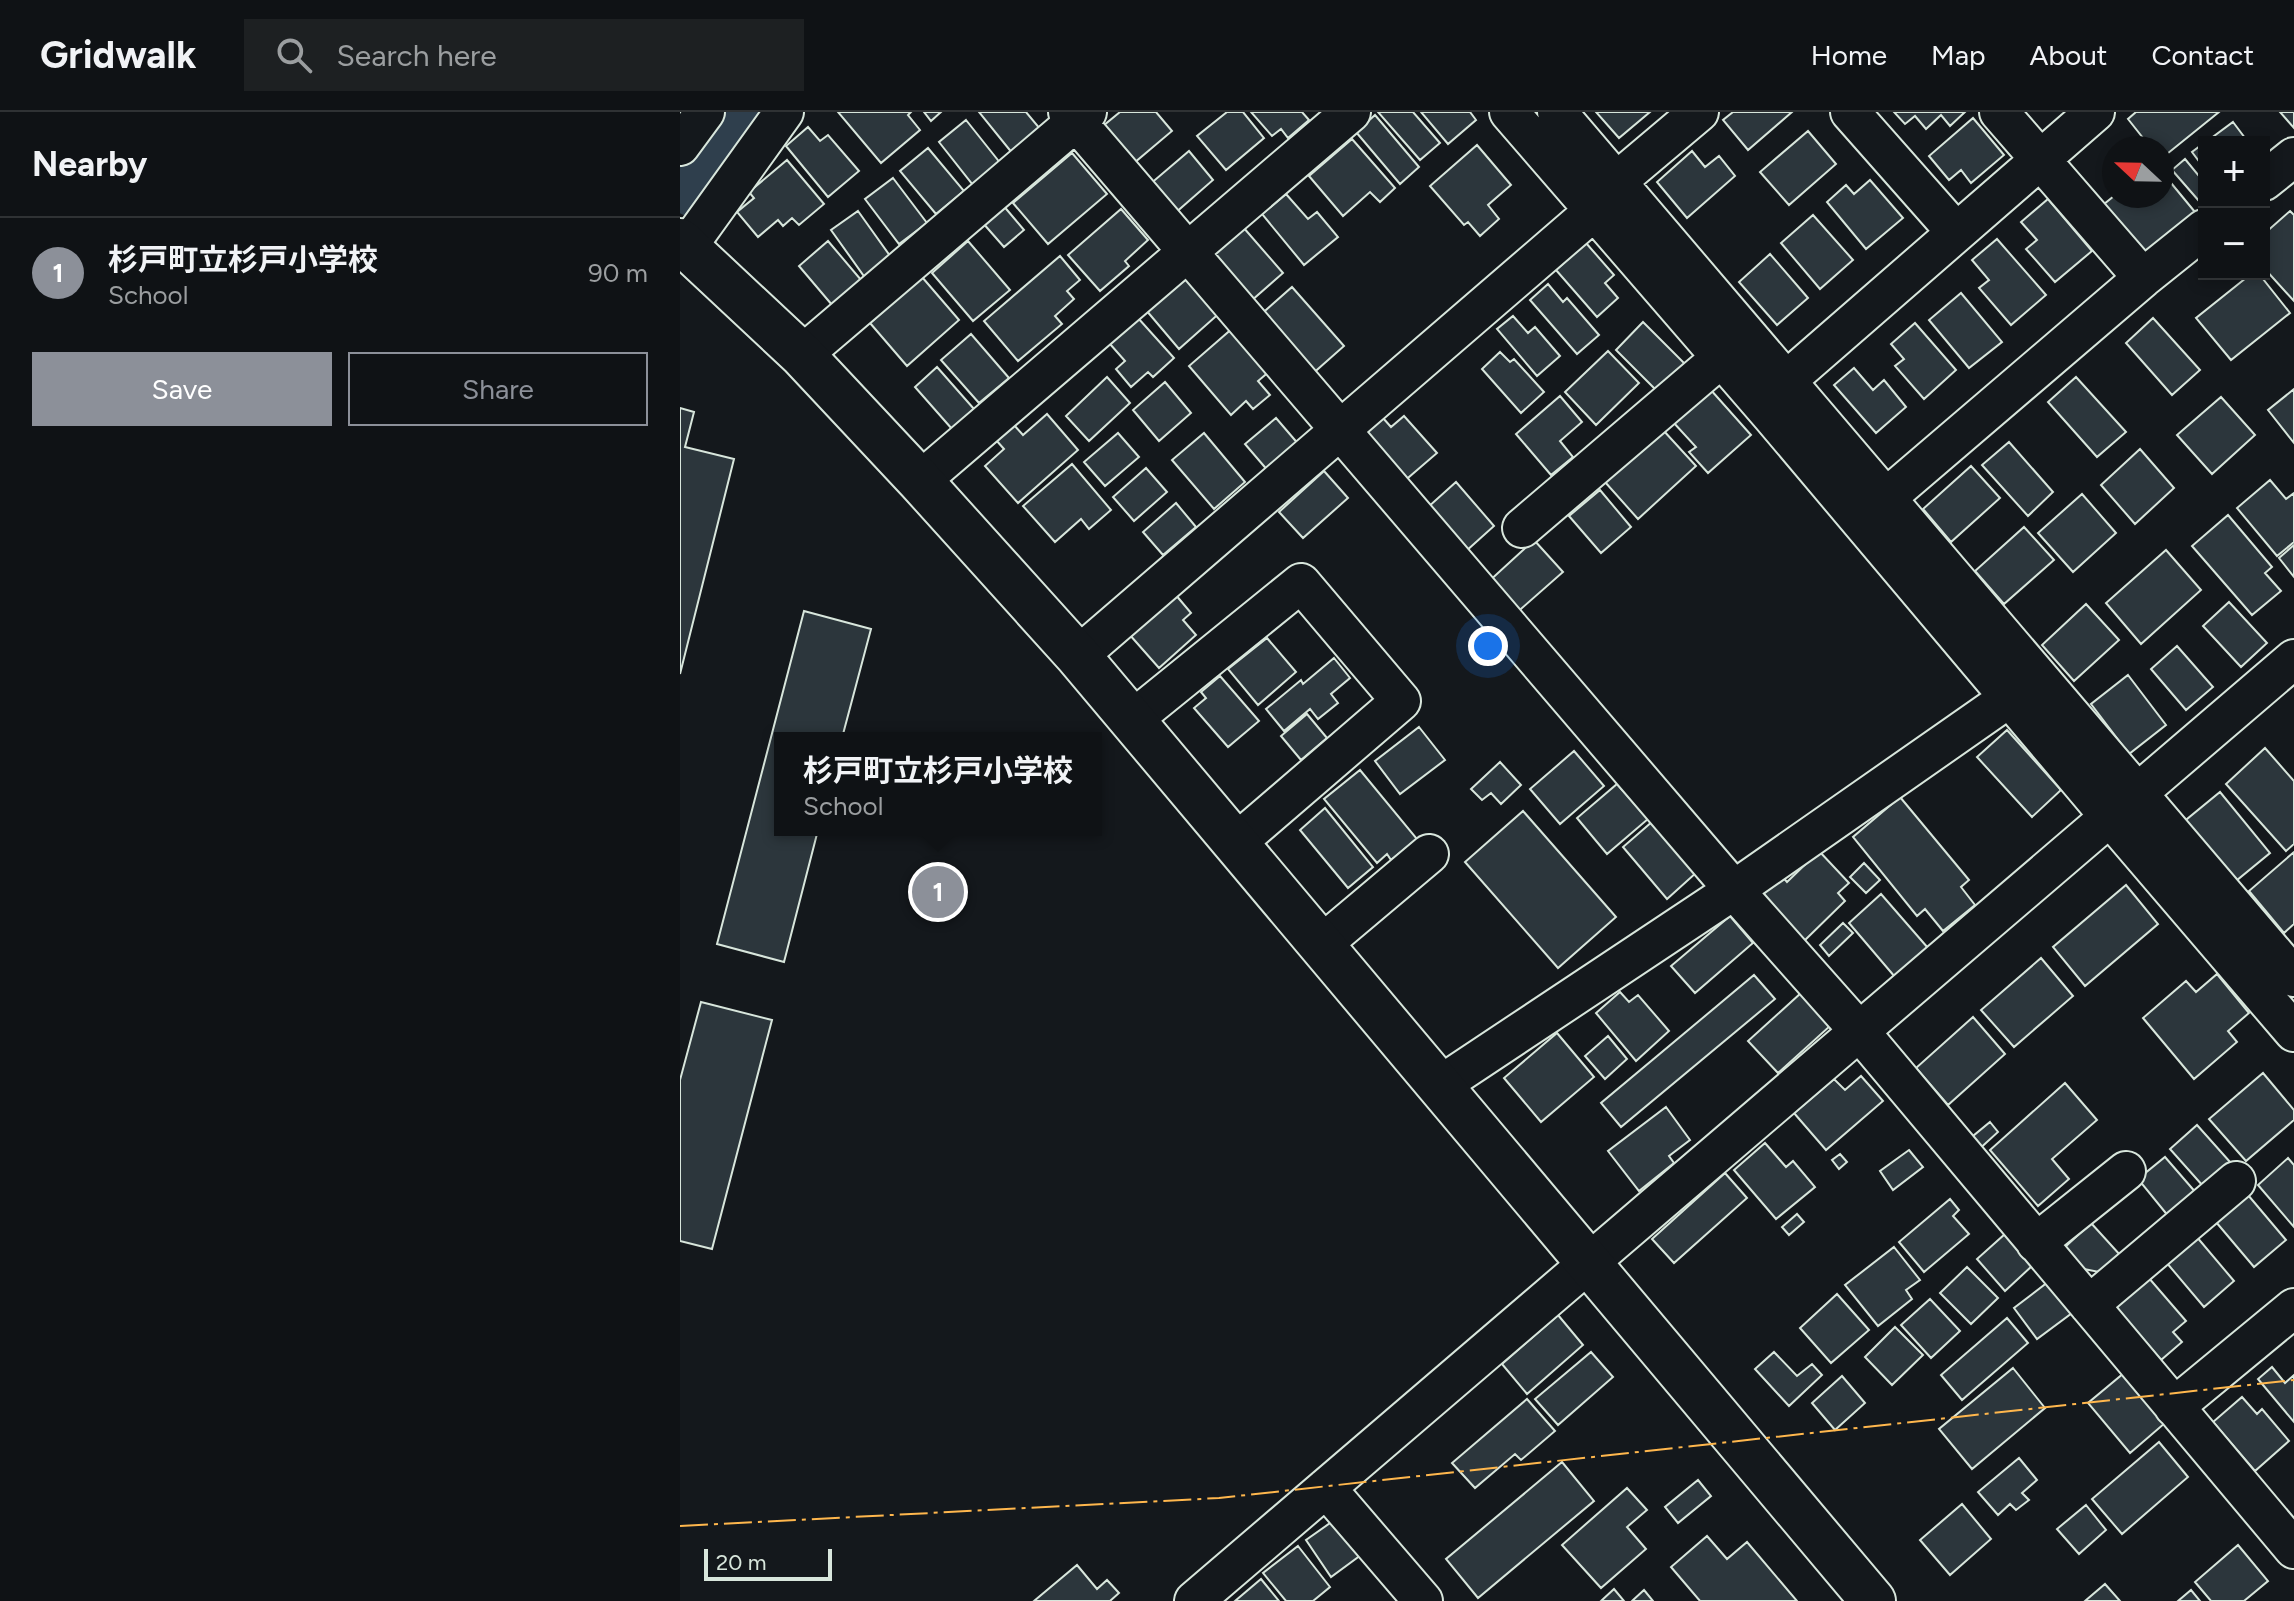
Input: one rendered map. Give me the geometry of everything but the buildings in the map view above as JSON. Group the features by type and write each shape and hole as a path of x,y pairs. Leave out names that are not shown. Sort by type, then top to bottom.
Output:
{"street":[{"path":"680,146 705,112"},
{"path":"784,112 683,244 802,355 1078,656 1873,1601"},
{"path":"920,481 1351,112"},
{"path":"1509,112 1605,196 1786,381 1886,498 2294,1032"},
{"path":"1557,112 1605,196 1721,358 2009,698 2124,806 2294,977"},
{"path":"1078,656 1340,430 1699,112"},
{"path":"1850,112 1956,232"},
{"path":"1999,112 2143,278"},
{"path":"1786,381 2095,112"},
{"path":"802,355 1077,115 1188,252 1734,890 1860,1032 2294,1549"},
{"path":"2270,176 2294,157"},
{"path":"1886,498 2198,234"},
{"path":"1522,528 1721,358"},
{"path":"1132,720 1301,583 1401,701 1236,843"},
{"path":"1194,1601 2294,659"},
{"path":"1439,1086 1734,890 2009,698"},
{"path":"1321,945 1429,854"},
{"path":"2036,1243 2126,1171"},
{"path":"2089,1305 2236,1181"},
{"path":"2174,1407 2294,1308"},
{"path":"1326,1488 1423,1601"}],"waterway":[{"path":"700,181 749,112"}],"power":[{"path":"680,1526 1219,1498 2294,1380"}],"place":[{"name":"杉戸町立杉戸小学校","path":"938,892"}]}
